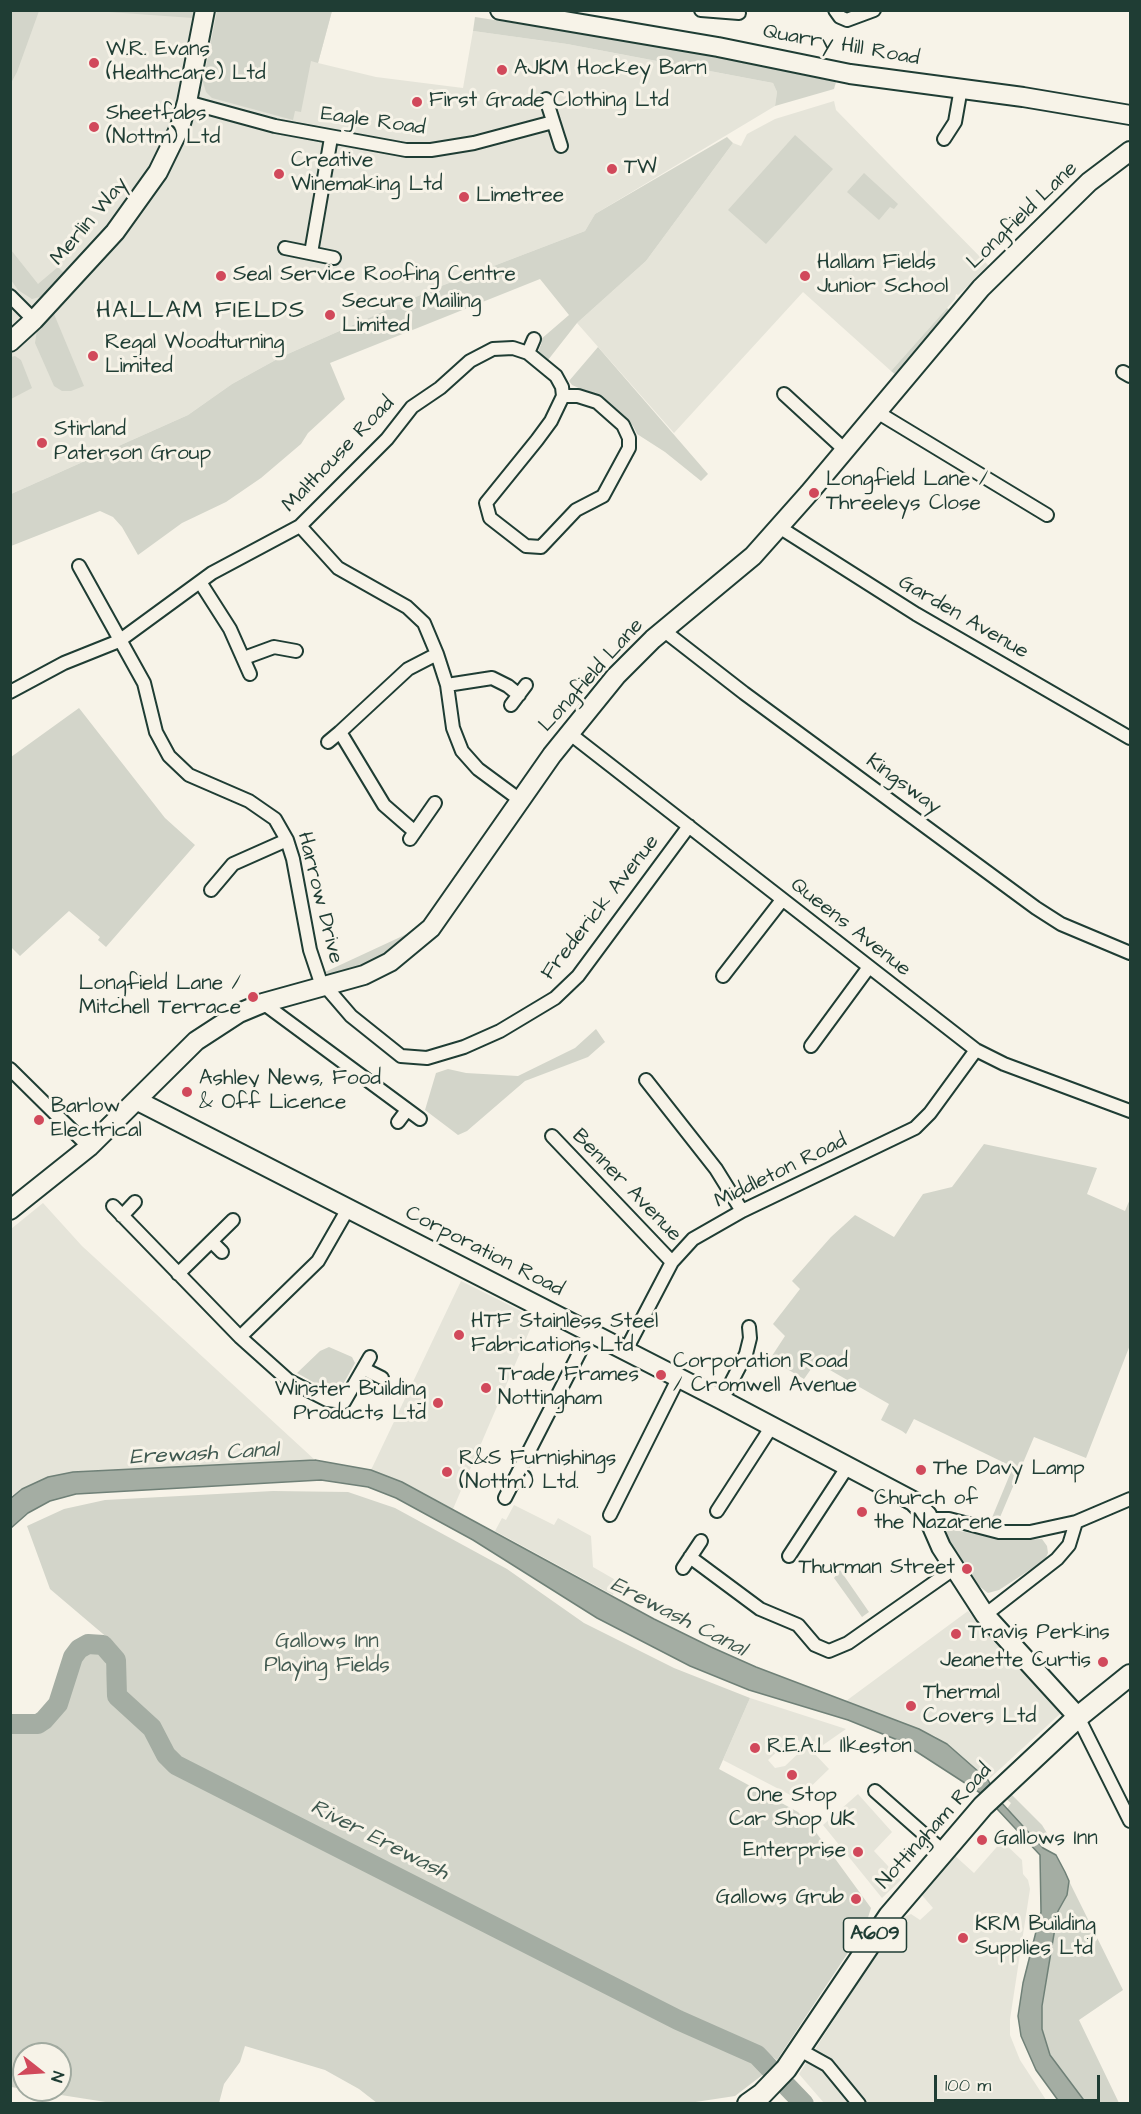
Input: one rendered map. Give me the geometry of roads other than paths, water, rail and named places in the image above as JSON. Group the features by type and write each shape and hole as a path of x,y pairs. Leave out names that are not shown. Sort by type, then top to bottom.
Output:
{"main road":[{"name":"Nottingham Road","path":"748,2103 772,2084 786,2068 884,1922 1000,1787 1078,1717 1131,1675"}],"street":[{"name":"Merlin Way","path":"10,342 34,320 115,232 152,183 173,142 187,102 205,10"},
{"name":"Quarry Hill Road","path":"500,10 727,48 850,75 961,88 1131,115"},
{"path":"701,10 739,13"},
{"path":"835,10 840,17 847,20 874,10"},
{"path":"944,139 955,122 961,88"},
{"path":"546,99 561,146"},
{"name":"Eagle Road","path":"187,102 241,118 331,138 406,150 431,150 474,143 553,122"},
{"path":"311,253 331,138"},
{"name":"Longfield Lane","path":"10,1210 89,1147 138,1101 196,1041 239,1013 263,1003 324,988 364,975 390,962 431,928 569,733 624,669 663,630 739,569 779,527 988,281 1089,182 1131,151"},
{"path":"285,248 334,258"},
{"path":"10,296 34,320"},
{"path":"528,354 534,339"},
{"name":"Malthouse Road","path":"11,690 64,663 119,641 221,568 300,526 387,439 407,412 484,352 504,347 521,349 556,376 563,396"},
{"path":"784,394 845,450"},
{"path":"563,396 578,396 597,402 623,425 629,438 629,448 603,496 576,510 541,547 529,548 490,518 486,503 551,421 563,396"},
{"path":"877,412 1047,515"},
{"path":"300,526 338,568 414,613 424,623 447,685 453,728 462,751 478,769 520,800"},
{"name":"Garden Avenue","path":"779,527 908,610 1131,738"},
{"name":"Harrow Drive","path":"79,566 144,683 156,732 169,756 189,775 244,798 272,815 287,840 310,950 324,988"},
{"path":"200,582 223,615 250,674"},
{"name":"Kingsway","path":"663,630 744,693 1041,912 1061,924 1131,953"},
{"path":"244,658 274,647 296,650"},
{"path":"328,742 408,669 437,654"},
{"path":"447,685 492,678 523,690 511,705"},
{"path":"340,732 384,805 412,836 435,803"},
{"name":"Queens Avenue","path":"569,733 976,1050 1004,1065 1131,1111"},
{"name":"Frederick Avenue","path":"324,988 351,1016 398,1054 410,1058 440,1055 500,1031 538,1009 569,986 689,826"},
{"path":"211,890 233,864 287,840"},
{"path":"723,976 782,900"},
{"path":"811,1046 868,967"},
{"path":"263,1003 420,1119"},
{"name":"Middleton Road","path":"626,1350 672,1262 693,1239 742,1211 915,1128 930,1113 976,1050"},
{"path":"10,1069 89,1147"},
{"path":"646,1080 716,1169 742,1211"},
{"name":"Corporation Road","path":"138,1101 349,1207 848,1466 913,1501 922,1508 929,1520"},
{"path":"398,1122 407,1110"},
{"name":"Benner Avenue","path":"552,1136 672,1262"},
{"path":"122,1216 135,1202"},
{"path":"113,1206 240,1337 288,1380 332,1402 340,1403 348,1399 370,1357"},
{"path":"240,1337 318,1261 349,1207"},
{"path":"178,1274 233,1220"},
{"path":"212,1242 222,1252"},
{"path":"722,1400 746,1354 750,1338 747,1324"},
{"path":"506,1498 590,1332"},
{"path":"364,1369 382,1378"},
{"path":"610,1507 679,1377"},
{"path":"717,1511 772,1426"},
{"path":"789,1556 848,1466"},
{"path":"1131,1499 1076,1522 1042,1530 1006,1532 949,1519 929,1520 937,1540 985,1615 1078,1717 1131,1821"},
{"path":"985,1615 1057,1559 1069,1545 1076,1522"},
{"path":"683,1568 701,1540"},
{"path":"690,1557 760,1609 798,1625 815,1645 829,1651 848,1643 955,1568"},
{"path":"883,1793 943,1851"},
{"path":"800,2050 827,2065 859,2103"}],"waterway":[{"name":"River Erewash","path":"10,1724 38,1724 44,1720 58,1704 73,1657 79,1649 88,1644 103,1645 116,1660 117,1696 152,1728 166,1755 176,1765 678,2020 757,2055 804,2104"}],"place":[{"name":"W.R. Evans (Healthcare) Ltd","path":"94,63"},
{"name":"AJKM Hockey Barn","path":"502,70"},
{"name":"First Grade Clothing Ltd","path":"417,102"},
{"name":"Sheetfabs (Nottm) Ltd","path":"94,127"},
{"name":"TW","path":"612,169"},
{"name":"Creative Winemaking Ltd","path":"279,174"},
{"name":"Limetree","path":"464,197"},
{"name":"Seal Service Roofing Centre","path":"221,276"},
{"name":"Hallam Fields Junior School","path":"805,276"},
{"name":"Secure Mailing Limited","path":"330,315"},
{"name":"Regal Woodturning Limited","path":"93,356"},
{"name":"Stirland Paterson Group","path":"42,443"},
{"name":"Longfield Lane / Threeleys Close","path":"814,493"},
{"name":"Longfield Lane / Mitchell Terrace","path":"253,997"},
{"name":"Ashley News, Food & Off Licence","path":"187,1092"},
{"name":"Barlow Electrical","path":"39,1120"},
{"name":"HTF Stainless Steel Fabrications Ltd","path":"459,1335"},
{"name":"Corporation Road / Cromwell Avenue","path":"661,1375"},
{"name":"Trade Frames Nottingham","path":"486,1388"},
{"name":"Winster Building Products Ltd","path":"438,1403"},
{"name":"The Davy Lamp","path":"921,1470"},
{"name":"R&S Furnishings (Nottm.) Ltd.","path":"447,1472"},
{"name":"Church of the Nazarene","path":"862,1512"},
{"name":"Thurman Street","path":"967,1569"},
{"name":"Travis Perkins","path":"956,1634"},
{"name":"Jeanette Curtis","path":"1103,1662"},
{"name":"Thermal Covers Ltd","path":"911,1706"},
{"name":"R.E.A.L Ilkeston","path":"755,1748"},
{"name":"One Stop Car Shop UK","path":"792,1775"},
{"name":"Gallows Inn","path":"982,1840"},
{"name":"Enterprise","path":"858,1852"},
{"name":"Gallows Grub","path":"856,1899"},
{"name":"KRM Building Supplies Ltd","path":"963,1938"}],"district":[{"name":"HALLAM FIELDS","path":"201,312"}],"water label":[{"name":"Erewash Canal","path":"204,1455"},
{"name":"Erewash Canal","path":"678,1618"}],"park label":[{"name":"Gallows Inn Playing Fields","path":"327,1655"}]}
